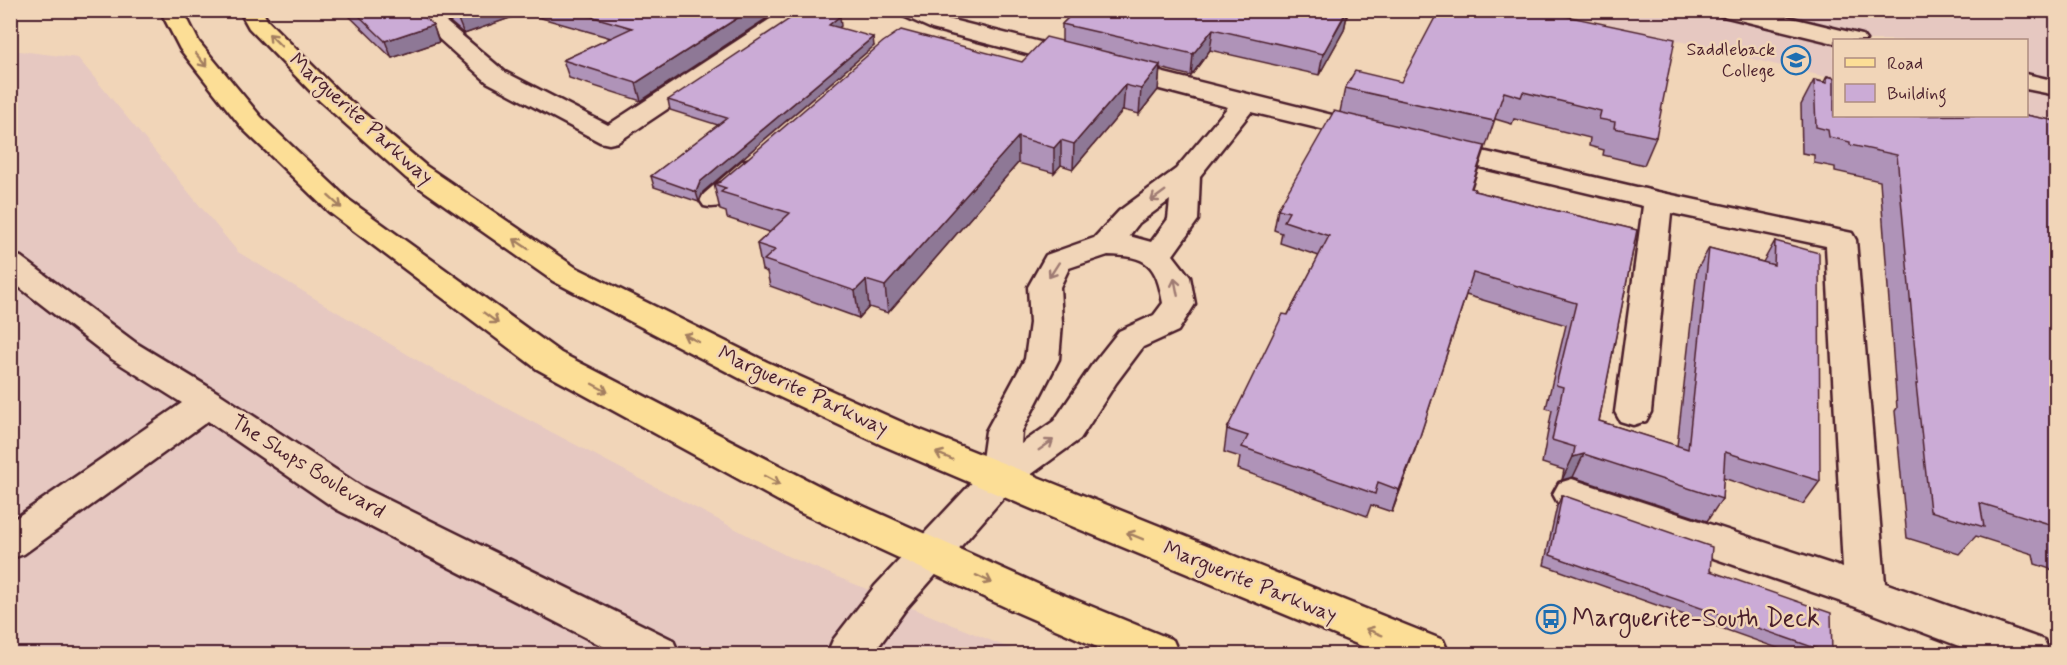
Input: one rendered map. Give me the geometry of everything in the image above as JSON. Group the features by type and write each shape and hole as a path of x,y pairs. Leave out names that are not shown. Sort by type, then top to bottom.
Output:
{"main road":[{"path":"171,10 189,44 252,123 339,206 549,361 813,501 1158,654"},
{"name":"Marguerite Parkway","path":"250,10 257,22 329,96 416,172 564,274 755,370 998,479 1428,654"}],"street":[{"path":"418,10 496,77 609,136 800,10"},
{"path":"1727,10 1850,39"},
{"path":"918,22 1245,103 1658,201 1841,240 1865,593"},
{"path":"2028,81 2056,88"},
{"path":"1105,245 1129,217 1186,175 1245,103"},
{"path":"714,200 768,153"},
{"path":"1157,256 1183,220 1186,175"},
{"path":"1633,412 1658,201"},
{"path":"848,654 890,598 998,479 1067,430 1104,374 1131,339 1166,323 1179,304 1174,277 1157,256 1132,246 1105,245 1057,262 1044,286 1046,323 1042,359 1004,430 998,479"},
{"name":"The Shops Boulevard","path":"10,264 124,351 208,403 350,498 658,654"},
{"path":"10,543 208,403"},
{"path":"1572,494 1865,593 2029,654"}],"shaded area":[{"name":"Saddleback College","path":"1556,11 2056,11 2056,133 2028,117 2028,39 1833,39 1833,79"},
{"path":"11,50 78,58 238,252 430,368 787,556 1023,654 11,654"}],"building":[{"path":"353,10 416,10 433,25 385,41"},
{"path":"450,10 475,10 457,17"},
{"path":"569,10 750,10 636,83 563,60 632,28"},
{"path":"803,10 819,10 840,16 829,25 873,37 700,182 696,192 651,176 727,118 668,100"},
{"path":"1076,10 1347,10 1323,54 1213,29 1193,54 1062,24"},
{"path":"1439,10 1555,10 1563,12 1561,15 1675,39 1656,137 1614,128 1615,122 1599,119 1601,111 1523,92 1521,97 1504,92 1494,121 1345,88 1355,71 1401,82"},
{"path":"901,30 1022,62 1046,37 1160,65 1141,89 1125,85 1074,144 1061,140 1054,148 1018,137 885,286 866,280 855,291 764,260 775,250 757,244 790,213 721,192 726,188 714,184 720,182 883,42"},
{"path":"1827,76 1833,78 1833,117 2028,115 2056,121 2056,526 1980,503 1984,527 1930,511 1916,384 1918,384 1897,155 1850,145 1850,142 1829,137 1828,130 1816,127 1814,80 1827,83"},
{"path":"1334,111 1485,146 1471,188 1475,189 1474,191 1637,230 1599,421 1688,449 1709,248 1774,265 1775,241 1819,253 1820,481 1725,452 1722,499 1584,454 1573,457 1575,447 1552,440 1563,387 1556,385 1576,303 1473,273 1420,436 1399,490 1378,482 1375,494 1242,447 1248,436 1227,429 1283,314 1288,315 1329,236 1284,221 1289,212 1278,209"},
{"path":"1562,495 1712,547 1710,571 1831,613 1832,654 1550,555"}],"place":[{"name":"Saddleback College","path":"1796,60"},
{"name":"Marguerite-South Deck","path":"1551,619"}]}
